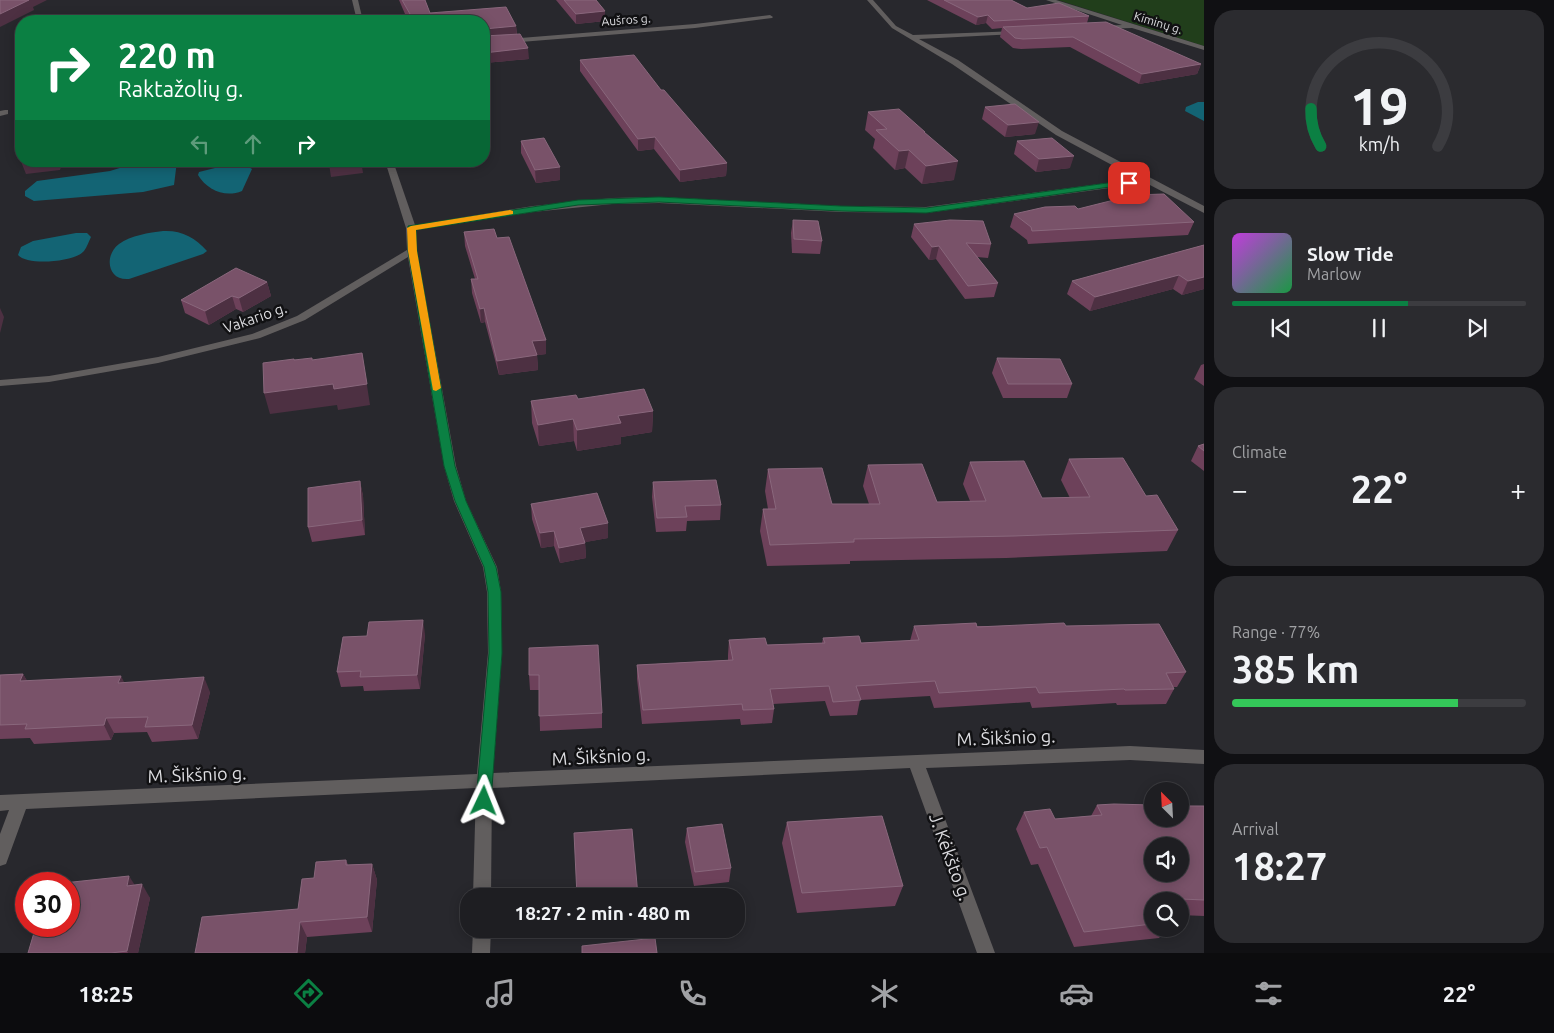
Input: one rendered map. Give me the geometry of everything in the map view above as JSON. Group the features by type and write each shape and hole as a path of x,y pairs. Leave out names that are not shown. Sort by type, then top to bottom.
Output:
{"street":[{"path":"355,0 359,15"},
{"path":"870,0 894,27 955,62 1059,133 1204,210"},
{"name":"Kiminų g.","path":"1049,0 1204,48"},
{"name":"Aušros g.","path":"490,43 695,26 770,17"},
{"path":"1093,28 1131,26"},
{"path":"911,37 1026,31"},
{"path":"391,167 411,228 412,251 450,466 460,501 490,567 494,592 495,653 484,782 482,888"},
{"path":"411,228 533,209 612,201 659,200 841,209 926,210 1147,180"},
{"name":"Vakario g.","path":"0,383 49,379 158,360 256,336 301,318 412,251"},
{"name":"M. Šikšnio g.","path":"0,803 915,761 1130,753 1204,757"},
{"name":"J. Kėkšto g.","path":"915,761 986,953"},
{"path":"0,858 20,802"},
{"path":"481,953 482,938"}],"green space":[{"path":"1058,0 1204,0 1204,46"}],"water":[{"path":"1198,102 1204,102 1204,121 1185,111 1186,107"},
{"path":"123,167 176,167 174,185 143,192 34,201 25,196 25,191 37,181 110,171"},
{"path":"219,167 248,167 252,169 242,191 229,194 217,191 206,185 198,175 199,172"},
{"path":"163,231 187,235 207,251 129,279 122,279 112,272 110,266 111,254 119,244 135,236"},
{"path":"76,233 87,233 91,237 84,251 79,255 62,260 31,261 18,255 21,247 33,241"}],"building":[{"path":"0,0 29,0 0,14"},
{"path":"402,0 425,0 430,13 506,7 516,26 490,28 490,15 411,15"},
{"path":"564,0 596,0 605,11 576,14"},
{"path":"944,0 1011,0 1027,8 1059,3 1089,16 994,21 988,15 978,17"},
{"path":"1106,22 1201,64 1142,74 1073,37 1015,38 1003,27"},
{"path":"520,34 528,48 490,52 490,36"},
{"path":"634,55 661,90 664,90 727,163 680,170 655,137 638,139 580,60"},
{"path":"1015,104 1039,122 1008,125 985,107"},
{"path":"899,109 958,161 926,166 909,150 899,151 876,130 887,129 868,112"},
{"path":"544,138 560,167 535,170 521,141"},
{"path":"1052,138 1074,156 1039,159 1017,141"},
{"path":"1164,194 1194,222 1032,231 1031,227 1014,214 1045,207 1075,206 1078,209 1134,195"},
{"path":"793,220 818,221 822,241 794,239"},
{"path":"950,220 983,221 991,244 966,243 998,283 968,286 939,246 932,247 914,224"},
{"path":"494,229 497,238 509,237 546,340 532,341 537,355 497,361 484,308 480,309 471,279 478,279 464,232"},
{"path":"1204,245 1204,277 1188,281 1179,275 1095,297 1072,281"},
{"path":"236,268 267,282 239,298 232,296 205,311 181,300"},
{"path":"362,353 367,384 334,389 333,384 264,393 263,363 294,359 312,358 312,360"},
{"path":"997,358 1060,359 1072,384 1008,384"},
{"path":"644,389 653,411 618,416 621,423 577,430 573,419 538,425 531,401 576,395 578,399"},
{"path":"1204,444 1204,451 1198,446"},
{"path":"1123,458 1146,496 1157,495 1178,530 854,539 854,542 770,545 763,509 776,509 768,469 822,468 832,504 880,504 868,465 922,464 937,502 986,501 970,462 1024,461 1042,498 1090,497 1069,459"},
{"path":"716,480 721,505 685,506 687,517 657,518 653,482"},
{"path":"360,481 362,520 308,527 308,488"},
{"path":"597,493 608,523 580,528 585,543 559,548 554,531 540,533 531,504"},
{"path":"423,620 417,675 360,677 361,671 337,672 343,637 367,636 369,622"},
{"path":"976,623 977,627 1064,623 1066,626 1159,624 1186,672 1166,673 1174,689 1039,693 1036,687 939,693 935,681 856,686 861,700 833,702 829,686 770,689 774,709 743,710 742,704 643,710 637,665 733,660 729,640 765,638 767,645 825,643 823,638 859,636 861,643 919,640 914,626"},
{"path":"598,645 602,713 539,716 539,675 529,675 529,648"},
{"path":"23,674 20,681 121,676 118,683 204,677 192,725 145,727 148,717 106,718 104,725 25,729 27,724 0,725 0,675"},
{"path":"1097,805 1144,805 1144,828 1189,828 1189,806 1204,806 1204,900 1189,899 1189,892 1144,892 1144,925 1084,932 1047,847 1040,848 1024,812 1050,809 1055,819 1102,815"},
{"path":"882,816 903,886 802,893 787,822"},
{"path":"722,824 731,868 695,872 687,828"},
{"path":"632,829 637,888 577,888 574,833"},
{"path":"346,860 346,865 372,864 367,917 300,922 297,953 195,953 202,917 298,909 302,879 314,878 316,862"},
{"path":"129,876 127,886 142,884 127,951 111,953 28,953 33,937 80,937 80,881"},
{"path":"655,938 657,953 582,953 582,946"}],"slow traffic":[{"path":"436,388 412,251 411,228 510,212"}],"route":[{"path":"484,801 495,653 494,592 490,567 482,544 460,501 450,466 412,251 411,228 578,203 659,200 841,209 926,210 962,207 1129,183"}]}
